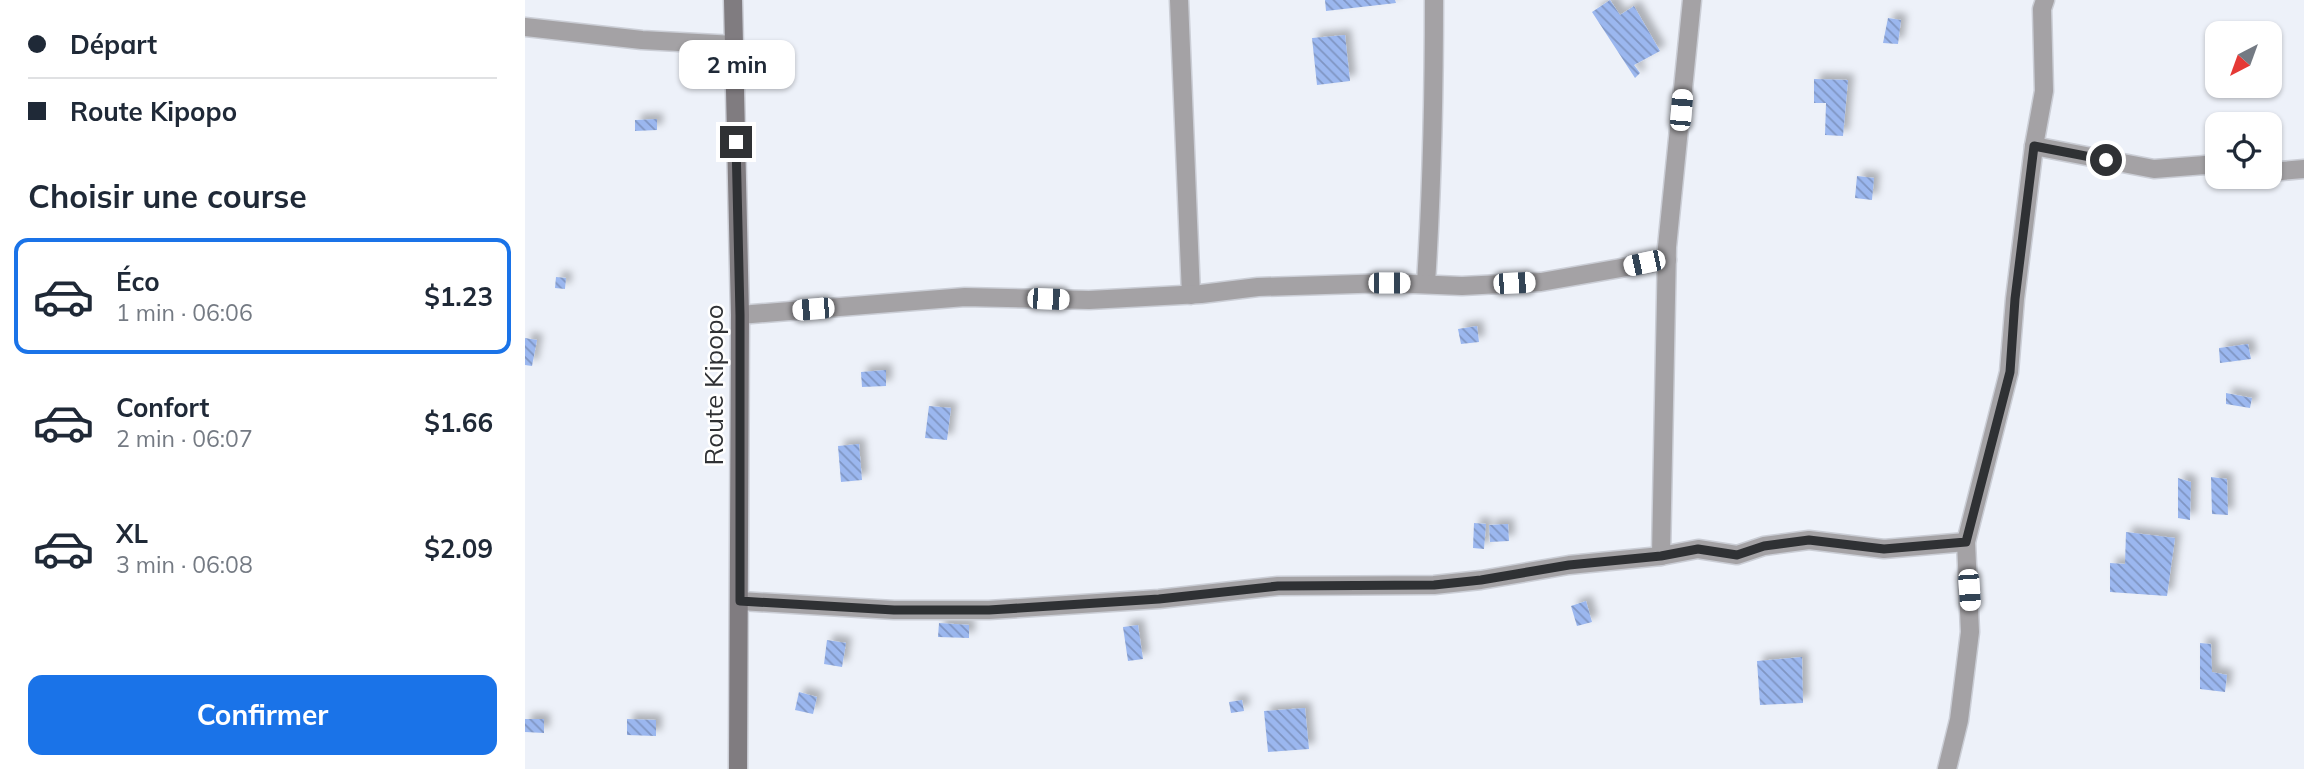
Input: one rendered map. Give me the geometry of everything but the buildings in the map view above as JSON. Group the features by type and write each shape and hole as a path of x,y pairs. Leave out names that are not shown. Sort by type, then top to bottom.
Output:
{"main road":[{"name":"Route Kipopo","path":"733,0 740,315 738,769"}],"street":[{"path":"1179,0 1191,295"},
{"path":"1426,283 1433,141 1434,0"},
{"path":"1661,556 1667,260 1692,0"},
{"path":"1947,769 1959,720 1970,632 1966,542 2010,372 2015,299 2034,146 2045,91 2042,9 2045,0"},
{"path":"525,27 642,40 735,45"},
{"path":"2034,146 2154,169 2205,165"},
{"path":"2282,171 2304,169"},
{"path":"740,315 965,297 1089,300 1191,295 1258,287 1426,283 1462,286 1541,282 1667,260"},
{"path":"740,601 894,610 989,610 1159,599 1278,586 1434,585 1698,549 1737,555 1764,546 1809,540 1884,549 1966,542"}],"route":[{"path":"736,142 740,315 740,601 894,610 989,610 1159,599 1278,586 1434,585 1698,549 1737,555 1764,546 1809,540 1884,549 1966,542 2010,372 2015,299 2034,146 2106,160"}]}
